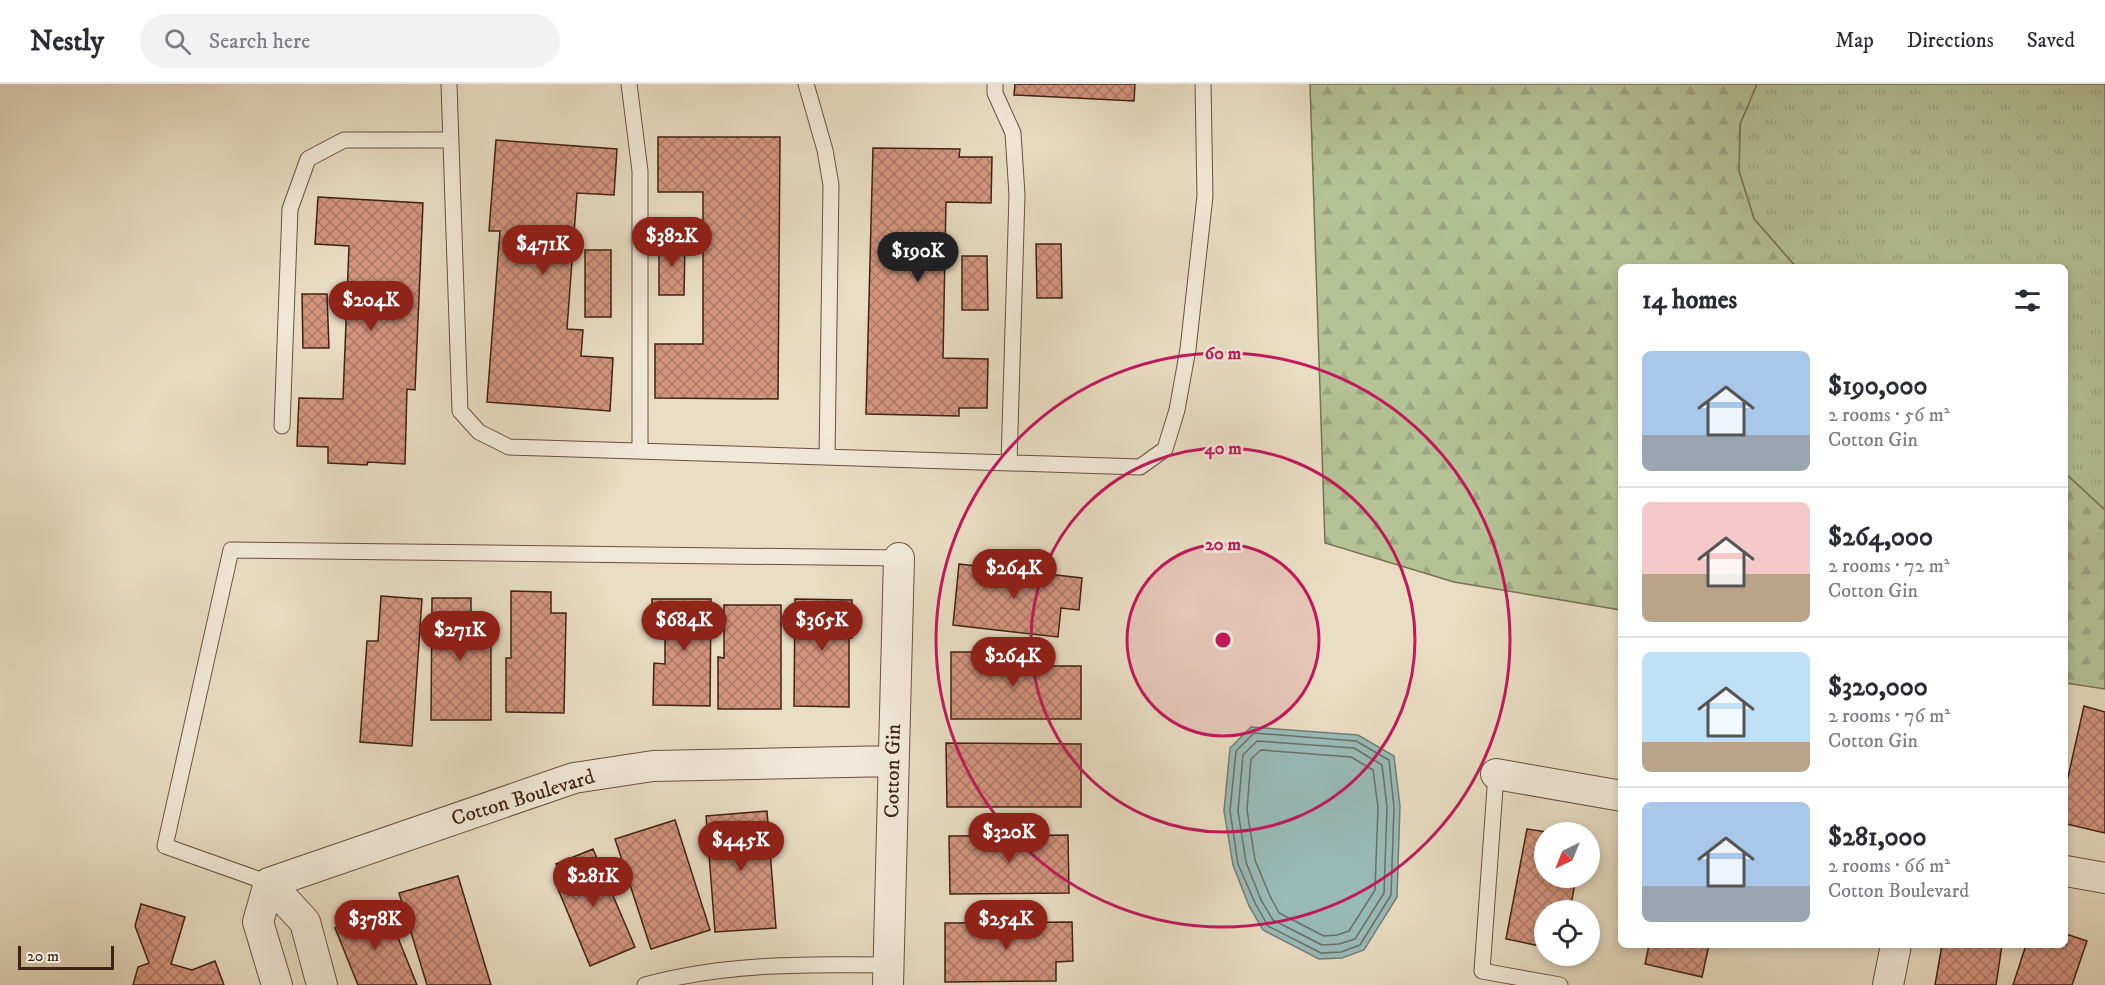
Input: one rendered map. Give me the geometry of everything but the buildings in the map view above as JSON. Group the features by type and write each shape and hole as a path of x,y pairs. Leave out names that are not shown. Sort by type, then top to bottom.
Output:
{"street":[{"name":"Cotton Gin","path":"889,975 899,558"},
{"name":"Cotton Boulevard","path":"269,883 574,778 653,766 893,761"},
{"path":"1496,774 1618,795"},
{"path":"2068,872 2105,878"},
{"path":"269,883 258,922 277,985"},
{"path":"269,883 304,922 322,985"},
{"path":"1888,985 1895,948"}],"lane":[{"path":"449,84 460,411 479,432 509,447 1140,467 1165,449 1177,410 1188,349 1205,196 1203,84"},
{"path":"629,84 640,171 640,451"},
{"path":"806,84 825,150 831,185 827,457"},
{"path":"995,84 995,93 1013,133 1017,195 1009,463"},
{"path":"282,426 290,209 308,159 344,140 451,140"},
{"path":"269,883 165,846 231,550 899,558"},
{"path":"1496,774 1482,971 1560,985"},
{"path":"645,985 735,969 813,964 889,975"}],"green space":[{"path":"1310,84 1757,84 1740,124 1739,171 1754,219 1793,264 1618,264 1618,609 1454,582 1325,543"},
{"path":"1757,84 2105,84 2105,510 2068,476 2068,264 1793,264 1754,219 1739,171 1740,124"},
{"path":"2068,476 2105,510 2105,689 2068,683"}],"water":[{"path":"1251,727 1358,735 1394,756 1400,806 1397,897 1364,950 1342,958 1319,959 1263,930 1249,906 1233,865 1224,811 1230,748"}]}
